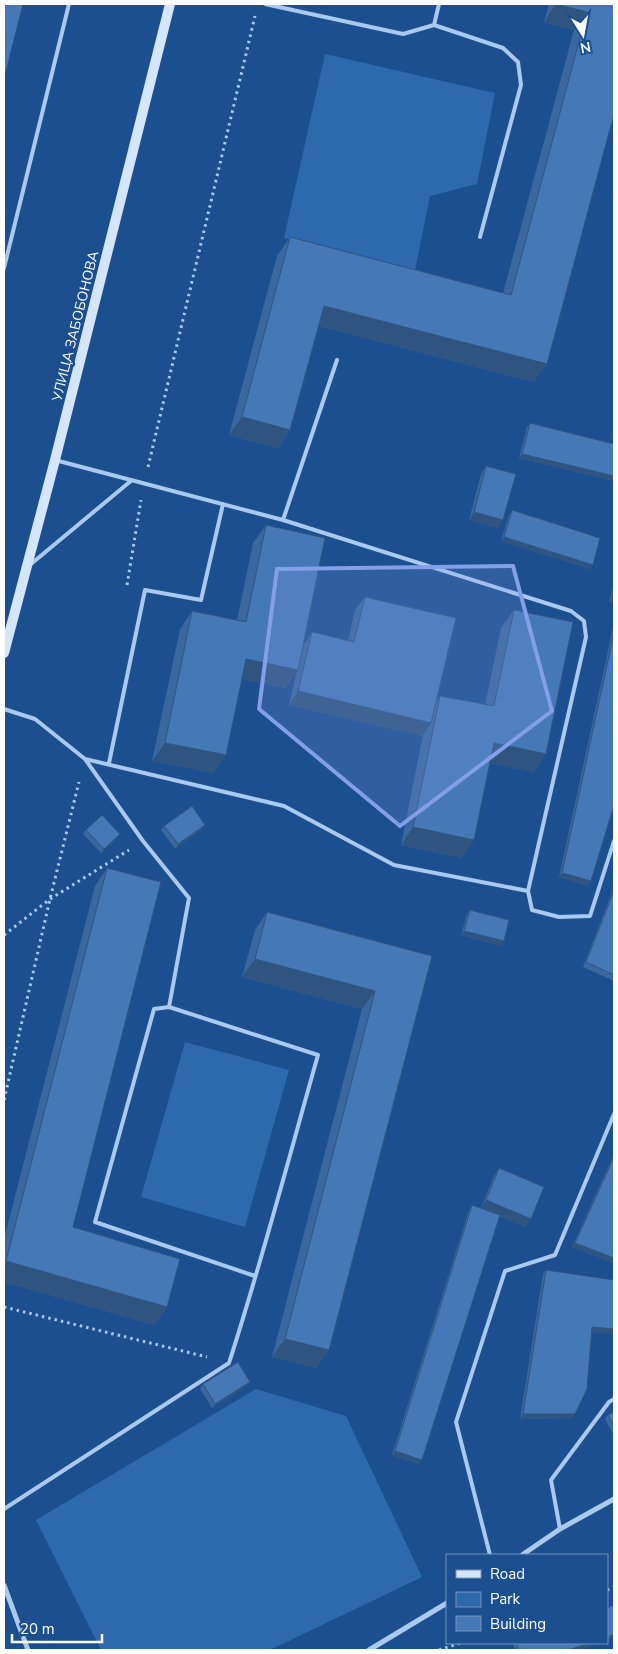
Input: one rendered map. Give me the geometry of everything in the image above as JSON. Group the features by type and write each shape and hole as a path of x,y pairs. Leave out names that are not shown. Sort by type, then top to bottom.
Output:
{"street":[{"name":"УЛИЦА ЗАБОБОНОВА","path":"4,653 55,460 170,4"},
{"path":"523,1554 560,1529 614,1499"},
{"path":"4,1585 28,1650"},
{"path":"369,1650 446,1605"}],"lane":[{"path":"4,268 69,4"},
{"path":"265,4 403,34 434,25 503,48 518,62 521,85 480,237"},
{"path":"434,25 439,4"},
{"path":"283,520 337,360"},
{"path":"55,460 283,520 571,610 584,621 586,637 528,891 532,910 559,917 590,916 614,842"},
{"path":"27,567 132,480"},
{"path":"109,763 144,590 201,600 223,504"},
{"path":"4,709 35,719 85,758 142,841 189,898 169,1007"},
{"path":"85,758 284,806 394,865 528,891"},
{"path":"4,1509 229,1363 255,1276 318,1054 169,1007 154,1009 95,1222 255,1276"},
{"path":"490,1554 456,1422 505,1271 556,1255 614,1114"},
{"path":"560,1529 550,1480 609,1402 614,1399"}],"path":[{"path":"144,484 255,13"},
{"path":"4,1100 50,898 85,758"},
{"path":"4,935 50,898 142,841"},
{"path":"4,1307 229,1363"},
{"path":"439,1650 457,1644"}],"highlighted area":[{"path":"513,566 552,711 400,826 259,709 277,569"}],"green space":[{"path":"325,54 495,93 477,184 430,196 415,270 284,238"},
{"path":"185,1042 289,1070 245,1227 141,1197"},
{"path":"256,1389 346,1416 422,1577 270,1650 101,1650 36,1520"}],"building":[{"path":"4,4 23,4 4,79"},
{"path":"556,4 614,4 614,114 547,364 324,306 290,430 242,417 290,237 511,295 587,12"},
{"path":"530,423 614,444 614,476 522,454"},
{"path":"486,466 516,474 503,520 474,512"},
{"path":"512,510 600,538 593,565 504,537"},
{"path":"266,525 325,538 298,670 246,659 226,755 165,743 192,611 246,622"},
{"path":"365,597 456,618 431,723 298,691 312,632 354,642"},
{"path":"514,610 573,622 546,754 494,743 474,840 413,827 440,696 494,706"},
{"path":"614,633 614,805 591,881 562,873"},
{"path":"192,806 205,825 178,844 164,826"},
{"path":"102,815 120,834 104,849 86,830"},
{"path":"107,868 161,882 73,1227 180,1259 167,1307 6,1261"},
{"path":"614,891 614,975 586,962"},
{"path":"470,910 509,920 504,941 464,931"},
{"path":"267,912 432,956 329,1350 285,1339 375,991 255,959"},
{"path":"614,1157 614,1258 575,1243"},
{"path":"499,1168 544,1187 531,1219 486,1200"},
{"path":"472,1205 500,1215 422,1460 395,1451"},
{"path":"546,1270 614,1280 614,1329 592,1327 587,1389 575,1414 523,1414"},
{"path":"238,1362 250,1382 215,1404 203,1384"},
{"path":"614,1412 614,1426 608,1415"},
{"path":"614,1605 614,1634 608,1637 608,1608"},
{"path":"517,1644 587,1644 568,1650 519,1650"}]}
